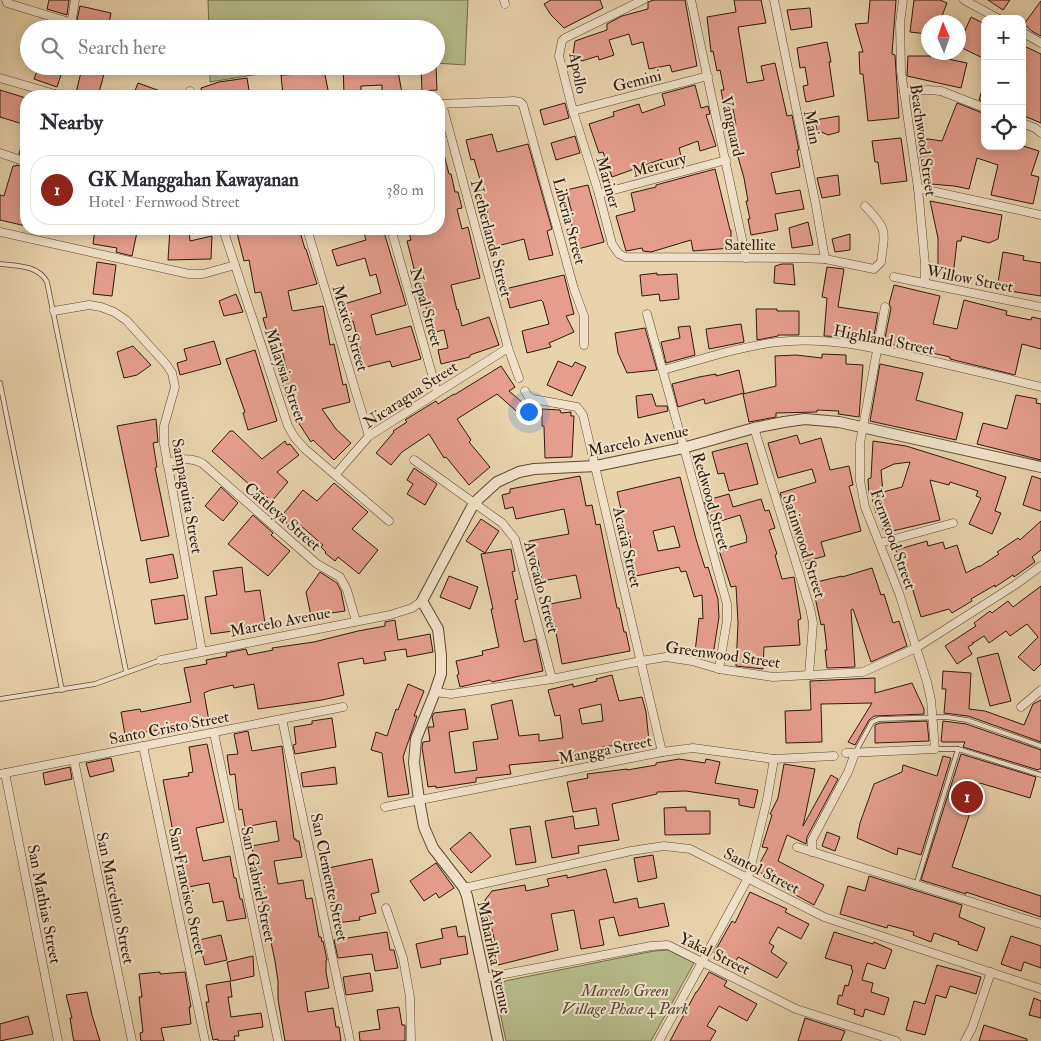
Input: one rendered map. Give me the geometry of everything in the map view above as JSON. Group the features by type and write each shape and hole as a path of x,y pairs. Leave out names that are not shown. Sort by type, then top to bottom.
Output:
{"street":[{"path":"6,0 7,4 62,20"},
{"path":"71,20 75,0"},
{"name":"Apollo","path":"573,111 559,56 562,41 643,0"},
{"name":"Vanguard","path":"691,0 746,258"},
{"name":"Main","path":"774,0 825,259"},
{"name":"Beachwood Street","path":"903,0 900,23 900,71 918,188 925,283"},
{"path":"964,0 992,15"},
{"path":"1026,34 1041,43"},
{"name":"Gemini","path":"573,111 708,76"},
{"path":"0,78 41,90"},
{"path":"904,92 941,91 981,106"},
{"name":"Liberia Street","path":"445,104 514,101 520,102 523,105 572,280 584,316 584,345"},
{"name":"Mariner","path":"573,111 599,194 612,244 619,254 625,257"},
{"name":"Netherlands Street","path":"445,122 508,348 519,378"},
{"path":"1026,125 1041,133"},
{"path":"0,153 20,160"},
{"name":"Mercury","path":"599,194 726,160"},
{"path":"918,188 1041,215"},
{"name":"Satellite","path":"625,257 825,259 874,269 881,262 883,230 881,223 865,206"},
{"path":"0,232 189,274 203,274 235,265"},
{"name":"Malaysia Street","path":"225,235 288,426 305,449 390,521"},
{"name":"Mexico Street","path":"309,235 369,436"},
{"name":"Nepal Street","path":"394,235 437,392"},
{"name":"Willow Street","path":"894,277 1041,307"},
{"name":"Sampaguita Street","path":"54,311 89,305 114,312 126,320 166,364 172,374 175,387 164,426 164,444 202,651"},
{"name":"Fernwood Street","path":"885,307 863,427 859,461 860,481 865,507 899,593 927,682 935,749"},
{"name":"Redwood Street","path":"646,314 727,604 727,620 719,669"},
{"name":"Highland Street","path":"663,370 746,348 778,342 819,341 848,343 878,349 1041,387"},
{"name":"Nicaragua Street","path":"336,474 369,436 508,348"},
{"name":"Acacia Street","path":"525,390 528,396 533,399 572,404 581,411 596,466 662,752"},
{"name":"Marcelo Avenue","path":"161,660 412,608 422,602 474,502 497,482 519,472 534,469 596,466 682,448 754,428 806,419 824,420 863,427 1041,467"},
{"name":"Satinwood Street","path":"754,428 810,608 813,623 809,674"},
{"name":"Cattleya Street","path":"167,463 184,458 202,463 317,564 340,578 347,590 356,621"},
{"name":"Avocado Street","path":"414,460 502,522 515,539 552,679"},
{"path":"880,543 953,523"},
{"name":"Greenwood Street","path":"435,692 451,694 552,679 666,657 692,661 719,669 773,676 862,672 916,648 1015,585 1041,566"},
{"name":"Maharlika Avenue","path":"422,602 438,630 441,674 416,739 414,763 419,800 424,827 433,848 464,888 467,896 498,1041"},
{"path":"1021,707 1041,690"},
{"name":"Santo Cristo Street","path":"2,774 343,707"},
{"name":"San Clemente Street","path":"282,719 350,1041"},
{"name":"San Gabriel Street","path":"214,733 278,1041"},
{"name":"San Francisco Street","path":"143,746 206,1041"},
{"name":"Mangga Street","path":"384,807 662,752 700,748 774,759 834,756"},
{"path":"846,753 935,749"},
{"path":"812,852 812,840 856,753"},
{"path":"659,1041 748,878 767,800 774,759"},
{"name":"San Marcelino Street","path":"74,760 132,1041"},
{"name":"San Mathias Street","path":"2,774 58,1041"},
{"name":"Santol Street","path":"464,888 664,846 690,849 824,918 1041,989"},
{"path":"797,847 1041,924"},
{"path":"386,908 403,958 410,997 411,1041"},
{"name":"Yakal Street","path":"484,978 668,944 796,1009 896,1041"},
{"path":"965,1041 972,1028 991,972"}],"lane":[{"path":"0,264 36,270 44,276 47,282 126,671"},
{"path":"0,383 62,690"},
{"path":"0,699 95,684 126,671 161,660"},
{"path":"856,753 872,722 876,719 947,717 967,720 1041,746"},
{"path":"935,749 958,750 1041,775"},
{"path":"916,885 958,750"}],"green space":[{"path":"208,0 468,0 465,65 445,64 445,20 209,20"},
{"path":"210,75 253,75 210,82"},
{"name":"Marcelo Green Village Phase 4 Park","path":"668,950 694,963 651,1041 506,1041 496,993 505,981 654,951"}],"building":[{"path":"49,0 69,0 67,15 47,9"},
{"path":"551,0 600,0 603,8 564,28 551,15 544,4"},
{"path":"654,0 685,0 697,66 672,72 670,65 649,69 643,42 632,45 629,34 609,40 614,55 599,60 598,56 582,61 573,54 575,41 607,30 607,24 622,16 648,9 648,2"},
{"path":"734,0 761,0 766,23 738,27 747,83 764,80 761,66 775,63 787,116 792,115 799,150 797,150 800,167 771,173 776,194 800,190 804,209 775,214 778,230 751,235 744,178 728,127 736,125 733,109 725,111 721,90 724,90 720,70 717,71 713,51 711,52 707,17 736,12"},
{"path":"870,0 896,0 892,54 895,55 899,118 868,121 863,74 860,74 859,52 863,52 855,24 868,23"},
{"path":"914,0 940,0 947,3 942,15 921,15 921,33 910,32"},
{"path":"988,0 1010,0 1003,10"},
{"path":"1041,1 1041,36 1026,26 1026,21"},
{"path":"80,6 111,13 110,20 77,20"},
{"path":"810,8 812,27 791,30 787,10"},
{"path":"971,17 981,22 981,57 966,50 966,28"},
{"path":"827,42 834,96 806,102 803,86 808,85 805,67 800,68 797,48"},
{"path":"1026,47 1041,54 1041,123 1026,117"},
{"path":"908,56 921,56 921,60 953,60 967,63 961,88 907,76"},
{"path":"36,75 61,75 57,87 34,79"},
{"path":"80,75 104,75 100,90 77,90"},
{"path":"281,75 325,75 328,90 282,90"},
{"path":"343,75 399,75 401,90 382,90 382,85 361,86 361,90 344,90"},
{"path":"421,75 436,75 437,90 422,90"},
{"path":"247,78 249,90 201,90 201,88 219,82"},
{"path":"138,83 157,90 135,90"},
{"path":"695,85 701,108 708,106 710,114 706,115 716,146 700,151 698,141 679,148 681,156 662,162 662,159 612,177 603,152 599,153 589,124 614,116 613,112 639,104 642,113 665,105 662,94"},
{"path":"0,90 20,96 20,123 0,117"},
{"path":"565,103 569,118 544,125 540,110"},
{"path":"957,103 981,112 981,150 1026,150 1026,147 1039,151 1031,175 1039,177 1033,204 991,195 998,165 977,158 969,189 931,184 930,170 922,170 918,141 928,139 942,141"},
{"path":"839,116 839,132 828,135 817,130 815,120"},
{"path":"492,134 497,152 528,144 552,229 547,231 553,255 529,260 524,239 494,247 485,202 481,203 476,185 481,183 474,159 471,160 466,140"},
{"path":"575,136 580,153 556,160 551,143"},
{"path":"901,138 907,181 881,184 878,162 875,162 872,141"},
{"path":"445,159 462,208 457,209 462,229 468,227 480,278 451,285 457,310 462,326 489,317 499,345 470,355 470,357 441,364 438,350 448,348 444,330 431,333 423,291 420,292 407,241 411,240 410,235 445,235"},
{"path":"13,166 20,166 20,225 0,220 0,195 4,196"},
{"path":"715,169 731,230 731,248 693,251 691,240 651,252 643,251 642,248 626,251 616,216 635,211 631,193"},
{"path":"838,175 840,195 822,198 817,178"},
{"path":"588,185 604,242 578,249 569,214 572,213 566,190"},
{"path":"930,201 1002,215 998,239 989,243 962,236 961,241 957,241 953,277 938,272 938,238"},
{"path":"808,222 813,245 792,248 789,228"},
{"path":"850,234 850,250 835,252 832,239"},
{"path":"94,235 136,235 132,256 116,252 117,248 93,244"},
{"path":"170,235 190,235 190,241 212,236 211,259 168,260"},
{"path":"238,235 301,235 317,284 288,291 292,310 323,306 330,345 334,344 343,385 346,384 350,402 322,409 336,429 351,443 334,460 313,440 311,442 296,419 290,395 286,396 281,377 288,375 278,334 268,336 263,318 267,317 261,292 255,293 249,260 244,261"},
{"path":"365,235 385,235 406,305 371,315 376,335 411,326 421,359 392,367 390,361 358,369 355,357 362,356 353,321 350,322 344,304 381,293 376,274 370,276 365,258 337,266 332,250 366,240"},
{"path":"1003,252 1024,256 1023,260 1041,263 1041,296 997,289"},
{"path":"97,262 116,265 112,296 93,294"},
{"path":"793,264 795,285 774,283 775,266"},
{"path":"827,267 844,269 838,307 878,313 873,342 849,337 824,336 827,298 822,297"},
{"path":"657,273 657,275 677,274 679,299 660,301 659,294 642,296 640,275"},
{"path":"564,275 574,314 566,316 574,332 549,343 551,347 527,353 522,331 549,324 543,302 541,300 510,308 505,289"},
{"path":"894,285 940,296 933,324 957,329 964,300 1007,311 1006,315 1031,320 1032,317 1041,319 1041,349 1022,344 1015,375 950,359 950,357 884,343 891,308 889,304"},
{"path":"236,294 243,312 224,316 219,301"},
{"path":"756,309 799,311 799,335 778,335 757,340"},
{"path":"741,324 744,342 709,349 706,329"},
{"path":"690,326 695,355 666,363 661,342 680,338 678,327"},
{"path":"645,328 657,370 627,373 618,353 615,333"},
{"path":"214,341 221,364 180,375 177,363 187,360 184,349"},
{"path":"133,346 151,365 137,375 124,378 117,352"},
{"path":"255,350 277,421 248,430 243,413 245,412 226,359"},
{"path":"822,354 846,355 846,364 863,365 859,417 838,414 839,411 817,410 817,412 776,413 776,417 749,422 743,394 776,386 775,356 796,355 822,358"},
{"path":"558,361 572,367 575,362 586,367 572,396 547,385"},
{"path":"880,364 923,373 916,400 963,413 956,440 870,421"},
{"path":"501,366 515,387 509,391 530,409 523,417 497,394 457,419 471,440 469,442 490,467 469,485 446,457 444,458 429,434 402,452 391,465 376,453 393,431 407,422 405,420 436,401 438,404 454,395"},
{"path":"739,370 744,393 705,404 704,399 678,407 672,384"},
{"path":"652,394 656,406 667,406 668,411 638,418 636,396"},
{"path":"1016,395 1037,399 1036,403 1041,404 1041,460 977,444 983,423 1007,429"},
{"path":"542,409 560,410 561,413 571,412 571,416 574,416 572,457 545,458"},
{"path":"156,419 158,442 153,443 157,467 155,468 169,536 141,541 117,426"},
{"path":"230,431 233,431 262,459 285,441 299,455 277,472 288,482 272,501 251,486 212,451"},
{"path":"797,435 800,444 821,438 830,470 849,466 853,485 849,486 861,531 821,542 825,556 804,562 780,493 816,482 812,469 778,478 768,443"},
{"path":"873,441 906,446 1006,477 995,511 1001,513 992,534 969,524 981,498 976,496 978,491 950,482 949,485 930,480 940,520 884,533 879,512 876,513 871,494 869,494 868,479 871,478","holes":["910,462 902,487 883,492 881,470 894,464"]},
{"path":"747,443 758,484 729,491 724,473 718,474 712,452"},
{"path":"414,468 437,484 425,505 407,494 413,484 407,480"},
{"path":"580,476 586,506 592,505 596,525 600,524 617,608 619,608 630,651 562,664 554,622 549,623 545,605 581,598 576,575 542,581 538,560 533,561 529,541 569,534 564,509 516,519 513,507 505,509 502,495 510,493 510,489"},
{"path":"1032,476 1041,479 1041,511 1023,505"},
{"path":"680,477 705,568 708,567 718,599 719,617 713,655 695,652 699,618 703,619 702,595 694,597 686,571 681,572 679,567 636,576 628,532 620,534 616,515 622,514 617,492","holes":["674,526 680,547 658,551 653,531"]},
{"path":"334,483 368,512 352,529 378,550 359,574 338,557 335,561 325,553 321,547 323,545 293,519 289,525 280,518 303,490 317,501"},
{"path":"221,487 238,503 223,521 205,506"},
{"path":"729,494 733,507 761,499 765,511 769,510 775,528 769,530 777,554 775,555 782,579 794,577 801,619 798,620 800,645 764,647 763,669 736,666 738,623 736,586 731,587 719,550 747,542 747,538 740,515 711,524 704,501"},
{"path":"253,515 273,533 271,535 290,551 268,576 228,544"},
{"path":"481,519 499,531 485,553 466,541"},
{"path":"1041,521 1041,550 1032,557 1035,562 1014,577 1013,575 971,599 972,601 952,613 949,609 921,617 912,587 908,588 896,550 927,541 928,546 943,542 945,549 957,545 966,573 999,554 997,552 1018,538 1020,540"},
{"path":"511,549 515,571 512,572 518,599 515,600 524,642 536,639 543,671 460,687 456,661 483,655 482,651 499,647 481,554"},
{"path":"173,554 178,578 150,583 146,559"},
{"path":"242,567 245,592 260,590 265,623 211,634 205,597 217,595 213,571"},
{"path":"872,568 881,595 884,594 893,623 899,621 907,646 871,662 853,609 851,610 855,667 827,668 824,624 821,625 812,583"},
{"path":"320,572 337,583 341,591 345,611 311,616 306,592"},
{"path":"449,576 478,587 470,609 440,597"},
{"path":"1041,586 1041,664 1034,671 1018,657 1038,637 1027,624 1010,636 1006,631 989,643 984,636 968,647 972,654 957,664 945,646 976,626 974,623 990,611 992,613 1008,601 1013,607"},
{"path":"184,595 188,619 155,624 151,600"},
{"path":"395,620 398,640 430,634 433,652 407,657 406,649 384,652 386,660 364,664 363,658 338,663 344,695 322,700 258,709 254,684 234,688 233,685 211,690 204,693 209,721 159,732 159,730 125,735 121,712 140,709 141,712 191,702 184,668 207,664 206,660 227,656 226,653 246,649 248,655 273,650 272,648 314,642 385,626 385,622"},
{"path":"998,653 1011,701 990,706 977,658"},
{"path":"943,671 971,673 969,709 985,711 1024,725 1033,704 1041,700 1041,742 968,716 944,713 946,689 942,689"},
{"path":"612,675 619,701 642,697 646,712 649,741 602,747 604,756 509,765 511,774 476,778 476,782 436,788 436,786 428,787 422,747 423,742 430,741 428,727 434,727 432,717 434,713 465,709 468,729 449,732 455,773 477,770 473,742 498,739 491,705 512,700 519,736 539,734 539,741 563,738 560,715 555,716 548,690 573,684 573,687 597,681 596,679","holes":["601,704 603,721 582,724 579,709"]},
{"path":"875,678 875,693 912,683 924,709 924,714 874,716 869,720 855,745 848,742 872,703 821,704 822,742 786,743 785,711 811,710 810,681"},
{"path":"408,684 424,691 414,716 417,716 403,757 409,794 388,797 382,753 371,750 376,732 387,736 396,709 398,710"},
{"path":"332,718 336,747 295,754 293,745 296,744 294,727 312,724 312,721"},
{"path":"927,721 929,741 875,743 875,725 880,723"},
{"path":"943,721 966,724 1041,750 1041,769 1038,770 963,747 965,742 942,742"},
{"path":"248,731 252,751 282,746 294,839 299,841 302,857 274,861 278,884 303,880 306,899 312,898 319,937 323,941 327,960 326,972 329,988 305,992 308,1012 333,1008 336,1027 339,1027 341,1041 285,1041 278,999 275,961 259,886 257,886 252,846 279,841 276,821 245,827 242,809 239,810 235,774 230,775 227,755 238,754 234,734"},
{"path":"207,744 224,822 196,828 203,861 230,856 234,878 236,878 246,918 227,921 223,901 213,903 209,883 183,888 179,872 182,871 180,853 176,831 173,832 163,780 189,776 188,773 193,772 189,747"},
{"path":"961,754 1036,777 1030,798 980,783 952,867 1041,896 1041,917 966,892 966,894 921,880"},
{"path":"943,756 951,758 921,855 898,848 897,855 857,838 860,823 874,784 902,772 903,765 937,776"},
{"path":"111,758 114,771 90,777 86,763"},
{"path":"679,759 705,763 706,759 720,762 715,783 758,790 754,808 739,805 739,799 686,791 657,792 657,794 612,804 619,840 578,846 579,853 552,858 545,821 573,816 575,829 599,825 596,808 573,812 567,782 588,778 587,774 627,770"},
{"path":"784,764 815,769 803,826 831,775 838,779 807,837 806,844 787,835 778,861 824,885 814,905 770,881 772,879 756,870 768,848 762,847 772,815 770,814 778,798"},
{"path":"70,767 72,779 45,785 43,773"},
{"path":"335,767 337,784 303,787 301,773"},
{"path":"686,807 686,811 710,811 710,834 665,835 664,808"},
{"path":"530,826 536,862 516,865 510,829"},
{"path":"470,832 491,856 471,873 450,849"},
{"path":"827,832 840,837 835,851 822,846"},
{"path":"653,855 657,878 638,882 634,858"},
{"path":"372,859 379,892 371,894 376,913 359,917 360,920 337,923 334,902 331,903 323,869"},
{"path":"436,863 454,888 439,898 436,893 424,901 410,881"},
{"path":"606,869 614,903 637,898 639,908 664,903 669,926 619,936 614,917 599,920 604,945 581,949 574,910 551,914 558,950 498,965 495,952 497,951 485,900 492,891 525,885 526,891 549,886 547,879 567,875 567,878"},
{"path":"869,876 962,905 959,917 985,928 977,951 934,933 931,942 913,935 914,932 888,925 887,928 840,914 848,886 865,891"},
{"path":"750,892 787,909 785,912 809,924 801,939 778,927 769,943 774,946 771,952 787,963 777,978 738,957 735,963 714,953 732,921 735,923"},
{"path":"456,926 458,937 465,936 468,954 440,959 441,964 421,968 416,944 443,938 441,929"},
{"path":"387,932 390,950 394,950 398,968 375,971 372,954 338,958 334,940"},
{"path":"834,932 873,944 874,942 892,950 885,969 867,963 862,980 873,983 871,992 889,998 884,1015 865,1009 863,1017 854,1014 855,1010 837,1004 839,995 842,996 845,985 848,986 853,970 851,969 852,966 825,958"},
{"path":"221,935 227,960 205,965 199,940"},
{"path":"1011,936 1041,946 1041,968 1024,962 1021,971 1001,964"},
{"path":"253,956 254,976 231,981 227,962"},
{"path":"937,965 981,977 976,994 950,986 946,998 936,995 925,1035 906,1030 914,1001 925,1004"},
{"path":"160,972 160,974 185,972 191,1007 189,1007 191,1024 161,1028 164,1041 141,1041 140,1033 143,1032 139,997 142,997 139,974"},
{"path":"709,972 727,981 724,986 757,1004 747,1021 719,1006 707,1026 716,1031 710,1041 670,1041 696,992"},
{"path":"370,973 373,991 346,995 343,977"},
{"path":"230,981 232,997 228,997 231,1017 261,1013 263,1027 238,1031 239,1036 234,1036 235,1041 213,1040 206,1002 209,1002 206,985"},
{"path":"87,992 100,1041 74,1041 70,1018 72,1018 66,995"},
{"path":"1034,998 1041,1001 1041,1018 1029,1015"},
{"path":"399,1007 402,1025 405,1025 405,1041 360,1041 359,1032 380,1029 377,1010"},
{"path":"28,1016 33,1034 0,1041 0,1024"},
{"path":"805,1018 845,1031 841,1041 798,1041"},
{"path":"984,1025 1027,1039 1027,1041 979,1041"}],"place":[{"name":"GK Manggahan Kawayanan","path":"967,797"}]}
